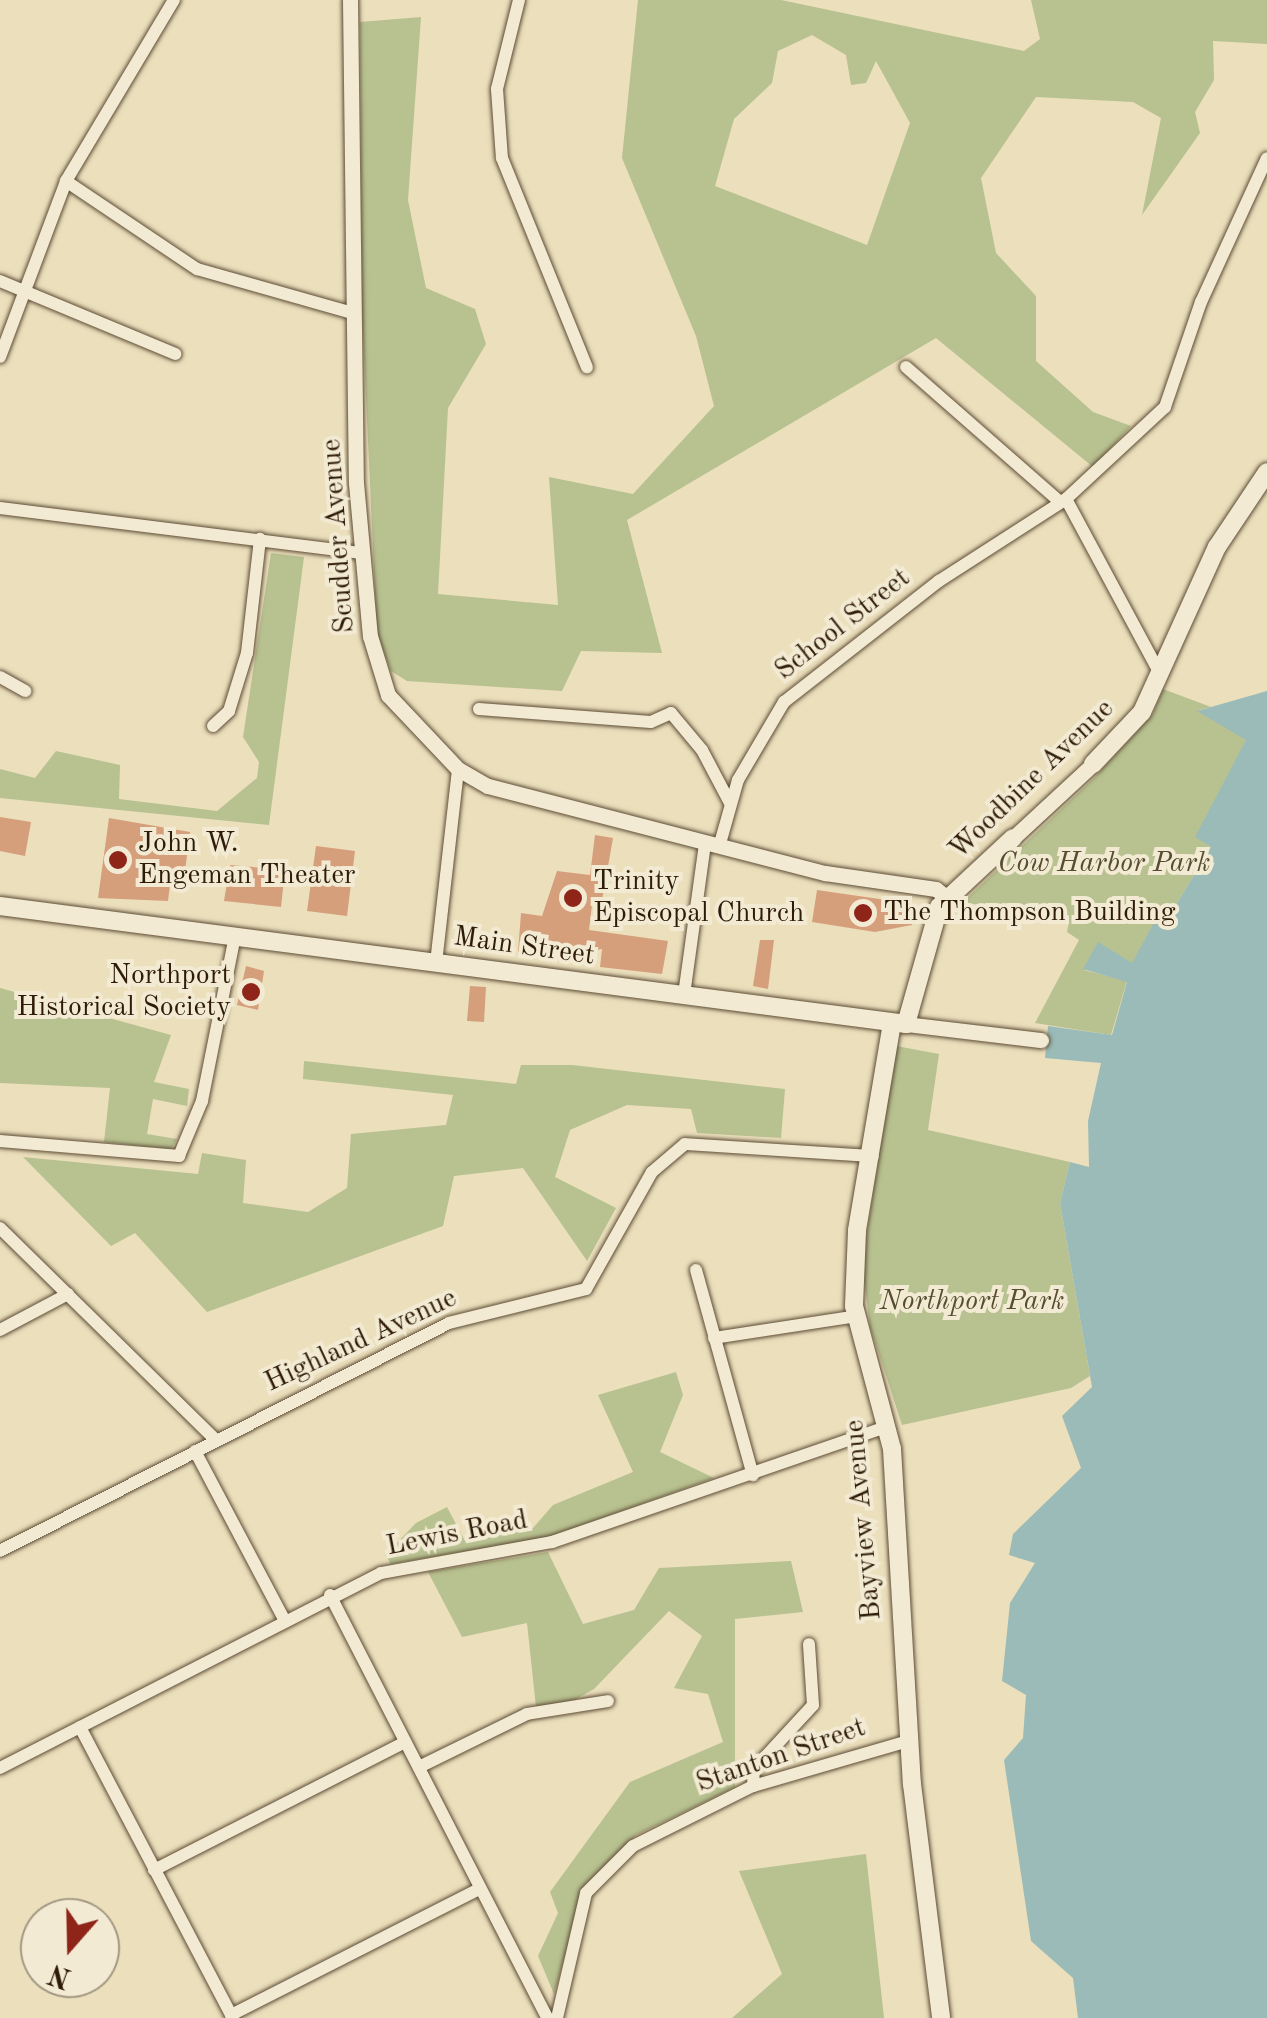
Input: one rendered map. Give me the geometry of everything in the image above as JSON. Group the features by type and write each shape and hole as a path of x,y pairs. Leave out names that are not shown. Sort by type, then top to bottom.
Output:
{"main road":[{"name":"Woodbine Avenue","path":"1094,764 1142,712 1217,547 1267,472"},
{"name":"Woodbine Avenue","path":"899,1024 924,942 947,898 1013,838"},
{"name":"Main Street","path":"0,906 899,1024"},
{"name":"Bayview Avenue","path":"899,1024 857,1231 856,1316 889,1426 908,1741 941,2018"}],"street":[{"path":"0,356 66,181 174,0"},
{"name":"Scudder Avenue","path":"350,0 353,312 362,552 370,636 388,695 458,769 511,794 712,845 936,889 947,898"},
{"path":"519,0 497,90 499,140 587,367"},
{"name":"School Street","path":"684,996 712,845 784,702 926,591 1063,500 1165,407 1200,302 1267,158"},
{"path":"66,181 197,269 353,312"},
{"path":"0,281 176,354"},
{"path":"906,367 1063,500 1159,672"},
{"path":"0,508 362,552"},
{"path":"214,726 228,710 246,653 260,538"},
{"path":"0,677 25,691"},
{"path":"480,709 652,722 671,713 702,750 730,803"},
{"name":"Woodbine Avenue","path":"1013,838 1094,764"},
{"path":"436,964 458,769"},
{"path":"0,1141 179,1156 202,1101 235,936"},
{"name":"Main Street","path":"899,1024 1041,1040"},
{"name":"Highland Avenue","path":"0,1552 450,1324 586,1289 652,1172 685,1144 873,1156"},
{"path":"0,1228 216,1440"},
{"path":"696,1270 753,1475"},
{"path":"0,1330 68,1294"},
{"path":"714,1338 856,1316"},
{"name":"Lewis Road","path":"0,1768 381,1572 552,1542 889,1426"},
{"path":"195,1451 284,1619"},
{"path":"330,1596 547,2018"},
{"path":"753,1786 754,1769 814,1706 810,1644"},
{"path":"419,1767 526,1714 608,1702"},
{"path":"80,1727 232,2016 480,1889"},
{"name":"Stanton Street","path":"557,2018 586,1893 634,1846 753,1786 908,1741"},
{"path":"154,1870 406,1742"}],"green space":[{"path":"638,0 781,0 1024,51 1040,39 1031,0 1267,0 1267,44 1213,41 1214,80 1195,112 1200,133 1142,215 1161,118 1133,102 1036,97 981,178 996,253 1036,296 1036,361 1093,412 1131,426 1093,467 936,338 627,520 662,653 581,651 562,691 407,681 391,671 377,634 362,312 360,22 421,17 408,200 426,288 475,309 486,344 448,408 438,594 558,605 549,477 633,494 714,406 696,336 622,158","holes":["812,35 846,55 851,85 866,83 876,61 910,123 867,245 715,186 734,119 772,83 778,51"]},
{"path":"271,553 304,557 269,825 0,798 0,769 35,778 56,751 120,765 119,799 217,811 257,778 259,762 243,737"},
{"name":"Cow Harbor Park","path":"1163,689 1211,707 1199,710 1247,740 1196,837 1211,847 1171,913 1162,909 1132,964 1084,970 1127,981 1111,1035 1035,1023 1079,940 1067,932 1069,922 963,902 1094,778 1153,714"},
{"path":"0,988 171,1035 154,1082 189,1089 187,1106 153,1099 147,1134 177,1139 171,1149 104,1142 110,1088 0,1083"},
{"name":"Northport Park","path":"896,1046 939,1054 928,1130 1070,1162 1060,1203 1090,1376 1071,1388 902,1425 870,1326 862,1264"},
{"path":"304,1061 516,1084 521,1065 572,1065 785,1089 781,1138 697,1133 691,1109 627,1105 570,1130 555,1177 616,1208 587,1261 523,1168 454,1176 443,1226 207,1312 135,1233 111,1246 23,1157 198,1174 202,1153 246,1160 243,1203 308,1212 347,1188 351,1134 446,1125 453,1095 303,1079"},
{"path":"676,1372 683,1395 660,1452 714,1478 549,1537 391,1564 385,1555 416,1523 447,1507 465,1541 533,1528 553,1505 633,1472 598,1395"},
{"path":"548,1552 583,1624 634,1610 659,1568 791,1561 803,1612 735,1619 735,1787 636,1835 586,1885 554,1994 538,1956 558,1913 550,1892 630,1782 723,1742 708,1694 674,1688 702,1636 669,1611 594,1689 564,1706 536,1707 527,1623 462,1637 428,1572"},
{"path":"866,1854 884,2018 732,2018 782,1974 739,1871"}],"water":[{"path":"1267,691 1267,2018 1078,2018 1073,1978 1031,1941 1004,1760 1023,1738 1026,1695 1002,1681 1010,1603 1035,1563 1009,1555 1013,1534 1081,1468 1062,1416 1092,1387 1060,1203 1070,1162 1089,1167 1088,1121 1101,1063 1045,1058 1048,1026 1112,1035 1127,982 1083,969 1098,942 1132,963 1162,908 1171,913 1211,847 1195,837 1246,740 1197,711"}],"building":[{"path":"0,817 31,822 25,856 0,851"},
{"path":"109,818 190,832 185,871 172,869 168,901 98,898"},
{"path":"595,835 613,838 601,906 592,905 589,930 668,941 662,974 600,967 602,949 580,953 545,942 518,952 521,913 542,916 557,871 590,875"},
{"path":"316,846 355,851 347,916 307,911"},
{"path":"230,865 285,870 281,907 224,901"},
{"name":"The Thompson Building","path":"817,890 914,904 912,925 875,932 812,922"},
{"path":"760,940 774,940 768,989 753,986"},
{"name":"Northport Historical Society","path":"246,966 264,971 258,1010 237,1005"},
{"path":"470,986 486,987 484,1022 467,1021"}],"place":[{"name":"John W. Engeman Theater","path":"118,860"},
{"name":"Trinity Episcopal Church","path":"573,898"},
{"name":"The Thompson Building","path":"863,913"},
{"name":"Northport Historical Society","path":"251,992"}]}
